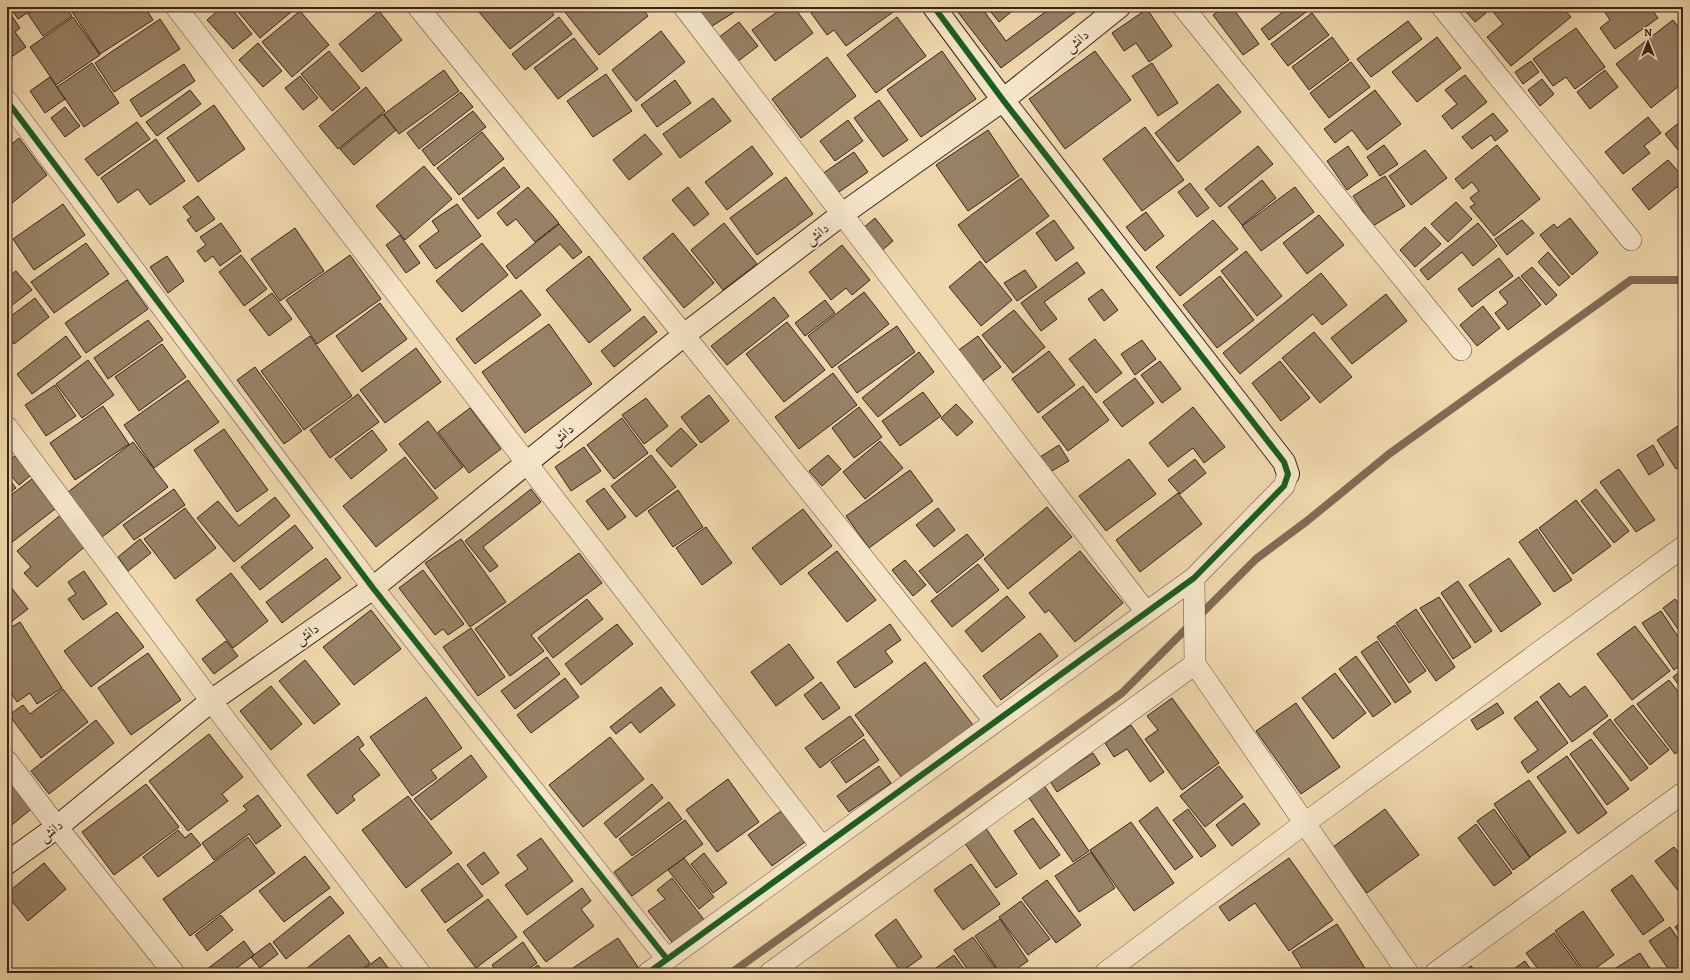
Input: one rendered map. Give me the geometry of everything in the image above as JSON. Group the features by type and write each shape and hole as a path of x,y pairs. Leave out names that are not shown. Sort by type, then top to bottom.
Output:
{"main road":[{"path":"934,7 1003,100 1284,462 1288,474"},
{"name":"دانش","path":"7,863 57,827 210,701 373,588 684,335 841,215 1003,100 1119,7"}],"street":[{"path":"176,7 822,847"},
{"path":"418,7 684,335 994,722"},
{"path":"684,7 841,215 1146,612"},
{"path":"1183,7 1461,350"},
{"path":"1442,7 1632,240"},
{"path":"7,101 373,588 667,959"},
{"path":"7,427 210,701 420,973"},
{"path":"648,973 1194,578 1284,486 1288,474"},
{"path":"1105,973 1305,823 1683,547"},
{"path":"1194,578 1195,664 1408,973"},
{"path":"770,973 1195,664"},
{"path":"7,761 57,827 174,973"},
{"path":"1435,973 1683,793"}],"building":[{"path":"10,7 36,7 18,19"},
{"path":"38,7 66,7 72,16 43,36 28,14"},
{"path":"69,7 145,7 153,20 100,54"},
{"path":"222,7 230,7 252,34 233,49 207,20"},
{"path":"234,7 297,7 260,38"},
{"path":"485,7 548,7 554,15 510,49 479,12"},
{"path":"561,7 641,7 648,16 599,55"},
{"path":"695,7 733,7 736,11 709,28"},
{"path":"784,7 794,7 813,33 775,61 752,30"},
{"path":"806,7 814,7 809,11"},
{"path":"820,7 889,7 893,12 846,46 834,30 827,35 811,13"},
{"path":"954,7 981,7 1006,41 1052,7 1081,8 1001,68"},
{"path":"987,7 1017,7 999,22"},
{"path":"1224,7 1232,7 1259,44 1243,55 1213,15"},
{"path":"1287,7 1309,7 1310,9 1269,40 1261,29 1288,8"},
{"path":"1462,7 1482,7 1486,13 1475,22"},
{"path":"1562,7 1571,17 1511,66 1487,37 1503,24 1490,8"},
{"path":"1650,7 1658,18 1615,49 1600,28 1610,20 1602,8"},
{"path":"7,9 20,28 15,32 26,47 7,60"},
{"path":"1147,9 1172,46 1149,62 1136,43 1124,51 1112,33"},
{"path":"300,11 329,45 292,77 262,42"},
{"path":"379,11 402,40 362,72 339,44"},
{"path":"1312,13 1329,35 1288,66 1271,44"},
{"path":"73,17 100,55 56,85 30,47"},
{"path":"559,17 572,34 525,70 512,54"},
{"path":"897,17 926,56 876,93 847,55"},
{"path":"160,19 180,49 114,92 95,63"},
{"path":"1673,20 1683,33 1683,66 1678,70 1683,76 1683,83 1651,108 1616,64"},
{"path":"1408,21 1422,39 1371,77 1357,59"},
{"path":"739,22 758,46 737,62 718,38"},
{"path":"1576,28 1605,67 1575,89 1566,77 1553,86 1533,59"},
{"path":"661,31 685,62 636,101 612,70"},
{"path":"1332,37 1349,60 1309,90 1292,67"},
{"path":"1437,37 1461,68 1417,102 1392,72"},
{"path":"574,38 598,69 558,99 534,68"},
{"path":"258,43 282,71 263,87 239,60"},
{"path":"329,51 360,88 332,111 301,74"},
{"path":"942,51 976,99 921,137 887,90"},
{"path":"1095,51 1131,100 1065,149 1029,99"},
{"path":"827,57 856,96 801,138 772,99"},
{"path":"1531,61 1539,72 1523,84 1515,72"},
{"path":"1351,62 1370,87 1329,118 1310,93"},
{"path":"92,63 119,103 84,127 57,87"},
{"path":"1152,63 1178,103 1158,116 1132,76"},
{"path":"184,64 195,81 141,117 130,100"},
{"path":"444,70 459,91 399,134 384,114"},
{"path":"1605,70 1618,87 1590,109 1577,92"},
{"path":"606,74 632,111 593,137 567,101"},
{"path":"1465,75 1487,102 1452,129 1442,116 1457,104 1445,90"},
{"path":"300,76 318,98 303,110 285,88"},
{"path":"50,77 65,99 45,113 30,91"},
{"path":"1542,79 1554,94 1540,106 1528,90"},
{"path":"675,80 691,103 657,127 641,105"},
{"path":"1218,84 1241,112 1178,162 1155,133"},
{"path":"366,87 385,111 338,149 319,126"},
{"path":"190,90 201,104 157,136 146,122"},
{"path":"1375,90 1401,124 1367,150 1352,130 1335,143 1324,129"},
{"path":"461,92 473,107 419,149 407,133"},
{"path":"713,98 731,121 680,158 663,134"},
{"path":"879,100 908,140 883,157 854,118"},
{"path":"214,105 245,149 198,182 167,138"},
{"path":"65,107 80,126 65,137 51,118"},
{"path":"473,111 486,127 434,166 422,150"},
{"path":"1493,113 1508,131 1495,141 1491,135 1472,149 1462,137"},
{"path":"383,114 396,130 354,165 340,149"},
{"path":"1648,117 1661,133 1644,146 1650,153 1623,174 1605,152"},
{"path":"7,118 13,125 7,130"},
{"path":"848,120 863,141 835,161 820,141"},
{"path":"1681,121 1683,123 1683,156 1665,134"},
{"path":"137,122 150,139 98,176 85,159"},
{"path":"1145,127 1184,180 1142,211 1103,159"},
{"path":"988,130 1019,176 968,211 936,165"},
{"path":"482,132 504,159 459,195 437,168"},
{"path":"645,134 662,154 629,180 613,160"},
{"path":"19,138 47,175 7,207 7,148"},
{"path":"156,139 185,181 150,205 138,189 118,203 101,178"},
{"path":"1384,145 1398,164 1380,176 1367,157"},
{"path":"1497,145 1540,199 1494,236 1470,207 1475,204 1470,198 1479,191 1472,182 1463,189 1455,179"},
{"path":"752,146 773,174 727,210 705,182"},
{"path":"1258,146 1273,164 1220,207 1205,189"},
{"path":"1348,146 1368,175 1347,190 1327,161"},
{"path":"1425,150 1447,178 1411,205 1389,176"},
{"path":"854,152 868,172 836,194 822,174"},
{"path":"1668,160 1683,177 1683,182 1649,210 1632,189"},
{"path":"424,166 452,199 405,240 376,206"},
{"path":"504,167 520,187 478,219 462,199"},
{"path":"1385,176 1405,206 1373,226 1353,196"},
{"path":"786,177 813,214 757,255 730,218"},
{"path":"1021,178 1049,216 986,263 958,225"},
{"path":"1262,180 1276,198 1242,225 1228,207"},
{"path":"1190,183 1209,208 1197,217 1178,192"},
{"path":"528,187 559,223 535,242 516,219 507,226 497,213"},
{"path":"688,187 709,214 694,226 672,200"},
{"path":"1295,187 1314,212 1261,251 1242,226"},
{"path":"198,196 215,219 196,232 187,220 191,217 183,207"},
{"path":"1456,202 1472,219 1448,242 1431,224"},
{"path":"63,204 85,235 34,270 13,239"},
{"path":"457,204 481,236 436,269 419,246 439,231 432,221"},
{"path":"1146,212 1164,236 1145,251 1126,227"},
{"path":"1319,215 1344,245 1307,274 1283,243"},
{"path":"875,218 893,241 880,252 862,229"},
{"path":"1570,218 1598,253 1572,275 1540,235 1554,224 1557,228"},
{"path":"1054,220 1074,248 1056,261 1036,233"},
{"path":"1213,220 1238,249 1180,296 1156,267"},
{"path":"1522,220 1534,233 1507,255 1495,239"},
{"path":"221,223 241,251 220,266 213,256 205,262 197,251 206,245 200,237"},
{"path":"724,223 757,264 723,290 691,250"},
{"path":"1478,223 1497,246 1473,266 1462,252 1428,280 1420,270"},
{"path":"559,224 582,252 573,259 560,244 516,279 506,266"},
{"path":"1425,227 1441,244 1415,267 1400,250"},
{"path":"295,228 324,271 280,301 251,259"},
{"path":"673,233 714,283 684,308 643,258"},
{"path":"400,235 420,263 406,273 386,245"},
{"path":"86,243 109,274 54,313 31,282"},
{"path":"482,243 508,275 462,312 436,281"},
{"path":"842,245 870,280 852,295 846,288 831,300 809,272"},
{"path":"1246,251 1282,296 1257,316 1221,271"},
{"path":"1548,252 1570,277 1559,286 1538,262"},
{"path":"241,255 267,289 244,306 219,272"},
{"path":"350,255 381,299 317,344 286,300"},
{"path":"167,256 184,281 168,293 150,267"},
{"path":"589,256 631,310 589,343 546,290"},
{"path":"1499,258 1513,276 1472,307 1458,289"},
{"path":"980,261 1012,300 981,326 949,287"},
{"path":"1077,262 1085,273 1044,302 1057,319 1041,331 1021,303"},
{"path":"1532,267 1557,295 1546,305 1521,276"},
{"path":"1025,270 1037,287 1017,301 1004,283"},
{"path":"16,271 32,290 7,309 7,278"},
{"path":"1321,273 1347,305 1322,325 1313,314 1240,374 1223,353"},
{"path":"1220,276 1254,320 1217,348 1183,305"},
{"path":"1519,277 1541,305 1508,330 1495,313 1508,303 1499,292"},
{"path":"127,280 148,309 86,353 65,323"},
{"path":"1102,289 1118,310 1104,321 1088,299"},
{"path":"521,290 541,315 475,364 456,339"},
{"path":"864,292 889,324 832,368 808,336"},
{"path":"272,293 292,319 269,336 249,310"},
{"path":"1386,294 1407,321 1352,364 1331,338"},
{"path":"774,297 789,316 727,365 711,346"},
{"path":"35,298 49,317 14,344 7,335 7,319"},
{"path":"825,300 835,313 805,336 795,323"},
{"path":"380,303 407,339 362,372 336,336"},
{"path":"1483,306 1500,328 1477,346 1460,325"},
{"path":"1014,310 1045,347 1013,373 982,335"},
{"path":"644,316 657,332 614,367 601,351"},
{"path":"148,320 163,340 108,379 94,358"},
{"path":"787,322 825,370 784,402 746,354"},
{"path":"549,324 592,384 525,433 482,372"},
{"path":"897,326 915,352 857,393 838,367"},
{"path":"1314,332 1352,377 1320,403 1282,358"},
{"path":"66,336 81,357 32,394 17,374"},
{"path":"310,336 352,396 304,430 261,371"},
{"path":"978,336 1001,367 980,383 956,352"},
{"path":"1095,339 1122,373 1096,393 1069,359"},
{"path":"1142,340 1156,359 1135,375 1121,354"},
{"path":"162,344 186,377 139,411 115,377"},
{"path":"416,348 441,382 385,423 360,390"},
{"path":"1049,351 1075,385 1038,413 1012,379"},
{"path":"919,352 934,372 878,417 862,398"},
{"path":"88,360 114,395 82,418 56,384"},
{"path":"1160,361 1181,389 1162,403 1141,375"},
{"path":"1280,361 1310,398 1281,421 1252,383"},
{"path":"255,367 302,431 284,444 237,380"},
{"path":"833,373 857,405 799,449 775,417"},
{"path":"1135,378 1154,403 1122,427 1103,402"},
{"path":"188,380 219,422 154,468 124,425"},
{"path":"55,385 76,416 46,436 25,405"},
{"path":"1083,386 1109,420 1068,451 1042,417"},
{"path":"923,392 941,416 900,446 882,421"},
{"path":"358,394 379,422 330,458 310,430"},
{"path":"709,395 729,421 701,443 681,417"},
{"path":"646,398 668,426 644,444 622,415"},
{"path":"956,404 973,422 957,436 941,418"},
{"path":"103,406 129,444 75,480 50,443"},
{"path":"859,407 882,437 854,458 832,428"},
{"path":"1193,407 1225,447 1204,463 1193,448 1168,467 1149,443"},
{"path":"470,408 501,449 469,473 438,432"},
{"path":"622,418 648,453 614,479 587,445"},
{"path":"428,421 463,467 435,489 399,444"},
{"path":"1678,426 1683,434 1683,465 1676,469 1657,440"},
{"path":"681,428 697,445 671,467 656,450"},
{"path":"224,429 268,490 237,512 194,450"},
{"path":"372,430 387,450 351,479 335,459"},
{"path":"880,441 903,468 865,499 843,472"},
{"path":"133,442 168,487 102,537 68,492"},
{"path":"1059,445 1069,461 1050,472 1040,457"},
{"path":"1653,445 1664,465 1649,475 1637,455"},
{"path":"584,447 601,471 571,491 555,467"},
{"path":"651,455 676,487 636,517 611,486"},
{"path":"828,455 841,469 822,486 809,471"},
{"path":"15,456 31,475 19,485 7,471 7,462"},
{"path":"405,457 438,498 376,547 343,506"},
{"path":"1129,459 1156,494 1106,531 1079,496"},
{"path":"1195,459 1206,473 1180,494 1168,480"},
{"path":"1619,469 1655,520 1636,532 1600,482"},
{"path":"910,470 933,501 869,548 846,516"},
{"path":"7,477 16,488 7,495"},
{"path":"32,479 55,509 7,546 7,498"},
{"path":"604,488 626,517 608,530 586,501"},
{"path":"174,489 185,505 134,540 123,525"},
{"path":"531,489 541,502 483,547 498,566 490,572 465,541"},
{"path":"1596,489 1629,531 1614,543 1581,501"},
{"path":"678,490 703,527 673,547 648,511"},
{"path":"1178,493 1202,524 1140,572 1116,540"},
{"path":"275,497 290,516 234,562 197,518 218,501 239,526"},
{"path":"1576,500 1611,546 1573,574 1539,528"},
{"path":"1047,507 1072,537 1008,589 984,559"},
{"path":"185,508 216,548 175,579 144,539"},
{"path":"938,508 955,530 934,547 916,525"},
{"path":"803,509 832,546 781,585 752,548"},
{"path":"63,513 88,544 37,587 24,573 31,567 17,551"},
{"path":"295,525 313,548 260,590 241,567"},
{"path":"706,527 732,563 702,585 676,548"},
{"path":"1537,529 1572,580 1554,592 1519,542"},
{"path":"967,534 984,555 937,593 919,571"},
{"path":"140,539 151,553 128,571 118,557"},
{"path":"461,539 506,602 470,627 425,563"},
{"path":"837,551 876,600 847,622 808,573"},
{"path":"1080,551 1123,603 1075,642 1049,610 1045,613 1029,593"},
{"path":"579,553 602,583 531,635 544,651 510,676 475,629"},
{"path":"326,558 341,578 282,623 266,602"},
{"path":"1509,558 1541,604 1501,632 1469,585"},
{"path":"905,560 926,585 913,596 892,570"},
{"path":"978,564 999,590 952,627 931,601"},
{"path":"423,570 464,624 448,635 443,629 435,635 399,588"},
{"path":"84,571 107,604 83,620 68,599 76,594 68,582"},
{"path":"231,573 268,621 233,648 196,600"},
{"path":"1458,581 1492,631 1475,643 1441,593"},
{"path":"7,582 28,609 7,625"},
{"path":"1007,596 1025,617 982,652 965,631"},
{"path":"1439,597 1471,647 1453,659 1420,608"},
{"path":"587,599 603,619 553,658 538,638"},
{"path":"1675,599 1683,609 1683,636 1663,608"},
{"path":"1416,609 1455,667 1436,681 1396,623"},
{"path":"371,610 401,649 354,685 323,647"},
{"path":"1661,611 1683,644 1683,663 1674,670 1642,623"},
{"path":"117,612 144,647 91,687 64,651"},
{"path":"20,622 62,688 37,704 30,693 17,702 7,687 7,630"},
{"path":"617,624 633,644 581,685 565,664"},
{"path":"890,624 901,640 885,651 893,662 855,688 837,662"},
{"path":"1395,625 1426,671 1409,683 1377,637"},
{"path":"1635,626 1670,671 1632,700 1597,654"},
{"path":"471,628 505,677 478,696 443,647"},
{"path":"1040,633 1058,656 1001,700 983,676"},
{"path":"226,641 238,656 214,674 202,659"},
{"path":"1377,641 1411,692 1395,703 1361,652"},
{"path":"789,644 814,678 776,706 751,672"},
{"path":"148,653 181,700 131,735 98,688"},
{"path":"1356,656 1391,704 1373,717 1339,669"},
{"path":"547,657 560,674 515,709 501,691"},
{"path":"305,660 340,704 314,724 279,681"},
{"path":"925,662 973,725 902,778 855,715"},
{"path":"1683,669 1683,691 1673,677"},
{"path":"1335,673 1366,713 1333,739 1302,698"},
{"path":"565,678 579,697 531,733 517,715"},
{"path":"1669,680 1683,698 1683,748 1675,754 1637,704"},
{"path":"821,682 840,708 823,720 804,695"},
{"path":"1559,683 1570,697 1585,686 1608,716 1572,742 1540,697"},
{"path":"271,686 302,724 271,750 240,711"},
{"path":"661,687 675,705 640,733 631,722 616,734 610,727"},
{"path":"63,689 88,722 41,758 9,715 23,705 30,714"},
{"path":"426,697 462,748 431,770 437,778 412,796 370,737"},
{"path":"1172,698 1219,763 1182,790 1145,739 1158,730 1147,716"},
{"path":"1537,701 1568,743 1528,773 1521,762 1538,750 1514,718"},
{"path":"1296,703 1340,767 1301,794 1256,731"},
{"path":"1497,703 1504,713 1477,730 1471,720"},
{"path":"1633,705 1669,750 1650,765 1614,720"},
{"path":"850,716 864,735 820,768 805,748"},
{"path":"1610,719 1648,768 1631,781 1593,733"},
{"path":"96,720 114,743 49,794 31,771"},
{"path":"1131,725 1164,772 1150,782 1127,749 1114,757 1105,743"},
{"path":"209,734 243,777 222,794 228,801 188,831 149,781"},
{"path":"358,736 364,745 359,749 380,775 352,796 355,800 337,814 307,775"},
{"path":"610,737 644,779 583,827 549,785"},
{"path":"864,739 879,760 846,783 831,762"},
{"path":"1591,739 1629,789 1607,805 1570,754"},
{"path":"1093,753 1100,764 1057,792 1050,781"},
{"path":"471,755 487,777 431,820 414,799"},
{"path":"1567,756 1607,813 1578,834 1537,777"},
{"path":"879,766 891,783 849,812 837,796"},
{"path":"1219,766 1243,797 1205,827 1180,796"},
{"path":"7,771 35,806 7,829"},
{"path":"728,779 759,822 717,852 686,810"},
{"path":"1529,780 1566,832 1530,857 1494,804"},
{"path":"146,784 179,827 114,875 82,832"},
{"path":"652,784 663,798 616,838 604,823"},
{"path":"1043,784 1089,851 1073,862 1027,795"},
{"path":"258,795 281,826 256,844 249,834 214,860 202,843 247,810 243,806"},
{"path":"408,796 452,853 406,888 362,830"},
{"path":"669,802 682,819 632,856 619,839"},
{"path":"1244,803 1260,824 1232,846 1216,825"},
{"path":"1157,807 1193,857 1175,870 1139,821"},
{"path":"1188,809 1216,846 1201,857 1173,820"},
{"path":"1385,809 1419,855 1367,893 1333,847"},
{"path":"1494,809 1530,858 1513,870 1477,821"},
{"path":"781,811 805,842 772,866 748,835"},
{"path":"1033,818 1060,855 1040,869 1014,831"},
{"path":"685,820 703,844 632,896 614,872"},
{"path":"1131,822 1174,883 1134,911 1090,850"},
{"path":"1476,824 1512,873 1494,886 1458,838"},
{"path":"985,827 1017,874 996,888 964,842"},
{"path":"178,830 185,838 191,833 201,845 158,877 143,857"},
{"path":"248,837 275,873 190,936 163,899"},
{"path":"541,838 573,881 527,915 505,885 528,869 517,855"},
{"path":"1674,847 1683,859 1683,897 1655,861"},
{"path":"484,852 499,873 482,885 467,865"},
{"path":"1091,852 1115,888 1079,912 1055,876"},
{"path":"704,853 727,883 713,893 691,864"},
{"path":"305,856 330,888 284,922 259,891"},
{"path":"684,858 714,897 699,909 668,870"},
{"path":"1289,858 1333,920 1289,951 1255,903 1229,921 1219,907"},
{"path":"44,863 66,889 28,921 7,893"},
{"path":"458,863 483,896 445,923 421,890"},
{"path":"971,864 1000,904 963,930 934,890"},
{"path":"1632,875 1664,920 1643,935 1611,890"},
{"path":"672,878 705,921 674,945 648,911 665,899 657,890"},
{"path":"1047,880 1081,925 1056,943 1022,898"},
{"path":"582,888 591,901 581,909 594,926 546,962 523,932"},
{"path":"330,896 344,913 286,959 273,942"},
{"path":"488,899 517,937 476,968 447,930"},
{"path":"1021,901 1050,939 1028,955 999,917"},
{"path":"1583,911 1614,955 1589,973 1585,973 1555,931"},
{"path":"221,915 233,930 207,951 195,935"},
{"path":"896,919 922,957 901,972 875,935"},
{"path":"1000,919 1028,961 1015,970 1017,973 1000,973 975,936"},
{"path":"1683,921 1683,938 1675,927"},
{"path":"1337,924 1368,973 1305,973 1292,952"},
{"path":"1670,927 1683,946 1683,973 1671,973 1649,941"},
{"path":"1554,933 1583,973 1541,973 1526,953"},
{"path":"349,935 370,963 357,973 311,973 307,968"},
{"path":"973,937 999,973 970,973 954,950"},
{"path":"618,938 638,967 629,973 572,973 570,970"},
{"path":"244,941 254,955 230,973 202,973"},
{"path":"523,942 537,963 523,973 496,973 497,972 492,965"},
{"path":"270,943 278,954 260,968 251,957"},
{"path":"1640,953 1653,973 1612,973 1611,971"},
{"path":"954,955 967,973 939,973 936,968"},
{"path":"380,957 392,973 359,973"},
{"path":"1525,961 1533,973 1508,973"},
{"path":"538,965 544,973 527,973"},
{"path":"1471,966 1477,973 1461,973"}],"waterway":[{"path":"731,973 1122,693 1256,559 1307,521 1389,454 1631,280 1683,280"}],"cycle path":[{"path":"648,973 1194,578 1284,486 1288,474 1284,462 1003,100 934,7"},
{"path":"7,101 373,588 667,959"}]}
